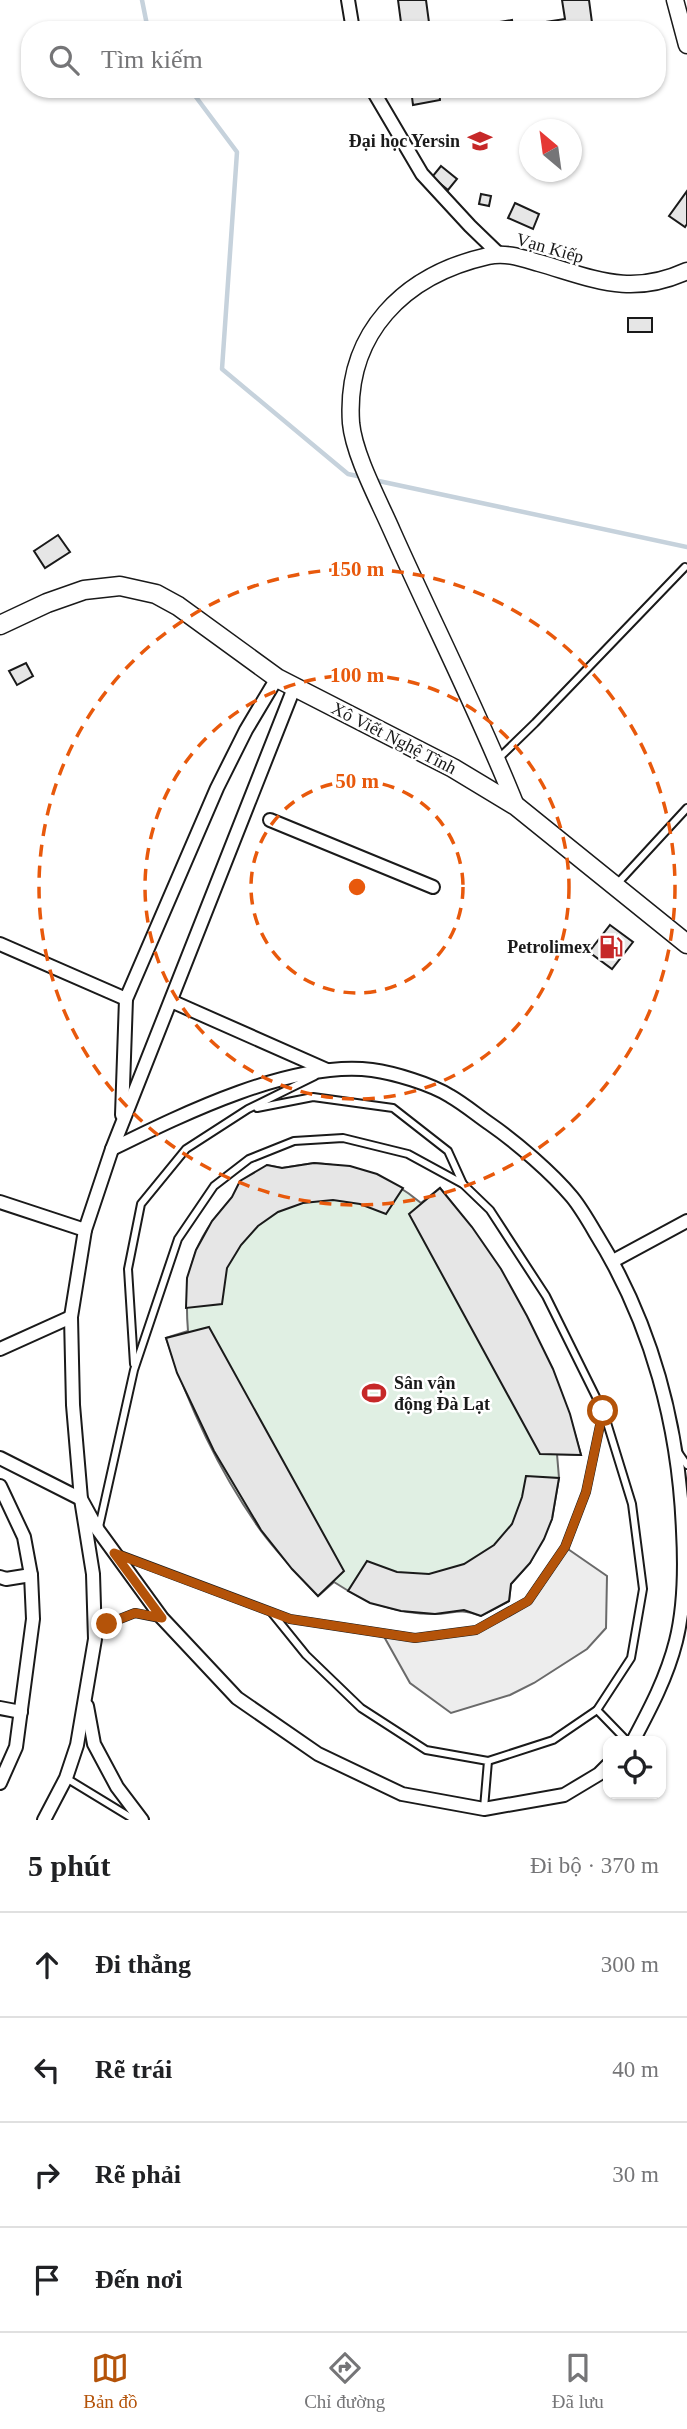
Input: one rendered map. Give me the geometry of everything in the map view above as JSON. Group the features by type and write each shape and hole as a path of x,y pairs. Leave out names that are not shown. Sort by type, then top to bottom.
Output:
{"main road":[{"name":"Xô Viết Nghệ Tĩnh","path":"0,625 47,603 104,586 156,594 178,606 277,678 453,768 516,806 687,944"}],"street":[{"path":"348,0 352,21"},
{"path":"675,0 687,45"},
{"path":"377,98 422,174 499,254"},
{"name":"Vạn Kiếp","path":"498,759 354,442 351,404 355,375 370,336 389,307 410,288 439,271 499,254 517,256 590,279 618,283 650,284 687,271"},
{"path":"121,1126 125,999 217,788 246,730 277,678"},
{"path":"44,1820 66,1778 77,1745 95,1639 93,1574 81,1499 73,1405 71,1317 85,1230 112,1149 294,688"},
{"path":"498,759 516,806"},
{"path":"270,820 433,887"},
{"path":"0,944 125,999"},
{"path":"171,1001 327,1070"},
{"path":"112,1149 160,1125 293,1074 327,1070 373,1070 448,1094 510,1138 572,1198 613,1261 630,1295 657,1368 677,1450 685,1573 676,1640 658,1696 633,1736"},
{"path":"0,1202 85,1230"},
{"path":"613,1261 687,1221"},
{"path":"0,1349 71,1317"},
{"path":"0,1458 81,1499 98,1530 162,1618 237,1698 318,1754 402,1794 484,1809 564,1795 603,1768"},
{"path":"0,1486 24,1537 31,1575 33,1619 16,1747 0,1783"},
{"path":"0,1577 6,1579 31,1575"},
{"path":"86,1699 94,1744 117,1787 142,1820"},
{"path":"0,1707 21,1712"}],"lane":[{"path":"498,759 685,567"},
{"path":"615,887 687,808"},
{"path":"134,1370 128,1269 141,1204 186,1149 248,1110 327,1070"},
{"path":"248,1110 313,1097 393,1108 448,1151 463,1184"},
{"path":"98,1530 134,1370 178,1239 214,1186 249,1158 294,1141 344,1138 408,1154 463,1184 490,1210 546,1296 603,1411 632,1504 643,1589 631,1658 597,1710 553,1740 488,1761 426,1749 361,1709 306,1655 271,1612"},
{"path":"114,1553 290,1619 415,1638 476,1630 528,1601 565,1547 586,1492 603,1411"},
{"path":"677,1450 687,1465"},
{"path":"95,1639 107,1624 135,1613 162,1618"},
{"path":"597,1710 625,1736"},
{"path":"484,1809 488,1761"},
{"path":"66,1778 135,1820"}],"green space":[{"name":"Sân vận động Đà Lạt","path":"314,1163 371,1174 396,1185 421,1203 440,1188 506,1281 542,1347 557,1382 581,1455 557,1454 559,1478 552,1519 530,1563 511,1584 509,1601 481,1616 461,1611 433,1614 393,1609 369,1601 334,1582 318,1596 274,1548 246,1509 206,1438 175,1363 166,1338 188,1331 189,1277 194,1256 214,1219 267,1165 282,1168"}],"shaded area":[{"path":"565,1547 607,1576 606,1628 587,1649 510,1695 451,1713 410,1683 382,1633 415,1638 476,1630 528,1601"}],"building":[{"path":"398,0 426,0 429,21 401,21"},
{"path":"562,0 589,0 592,21 552,21 565,19"},
{"path":"412,98 440,98 440,100 413,105"},
{"path":"441,166 457,179 448,190 432,177"},
{"path":"687,191 687,224 685,227 669,216"},
{"path":"481,194 491,196 489,206 479,204"},
{"path":"515,203 539,214 533,229 508,218"},
{"path":"628,318 652,318 652,332 628,332"},
{"path":"58,535 70,552 45,568 34,551"},
{"path":"26,663 33,676 17,685 9,671"},
{"name":"Petrolimex","path":"610,925 633,942 612,969 589,952"},
{"path":"314,1163 350,1166 377,1174 403,1188 386,1214 360,1204 333,1200 303,1203 278,1212 258,1226 241,1245 227,1268 222,1304 186,1308 187,1278 196,1250 212,1221 232,1197 240,1181 267,1165 282,1168"},
{"path":"440,1188 472,1227 501,1269 527,1316 553,1369 570,1414 581,1455 540,1454 409,1214"},
{"path":"209,1327 344,1571 318,1596 261,1530 214,1451 177,1373 166,1338"},
{"path":"526,1476 559,1478 552,1519 544,1539 530,1563 511,1584 509,1601 481,1616 464,1610 435,1614 401,1611 370,1603 348,1591 367,1561 397,1572 429,1574 464,1564 494,1545 512,1524"}],"waterway":[{"path":"142,0 146,21"},
{"path":"197,98 237,152 222,369 348,474 362,477"},
{"path":"374,480 687,547"}],"place":[{"name":"Đại học Yersin","path":"480,141"},
{"name":"Petrolimex","path":"611,947"},
{"name":"Sân vận động Đà Lạt","path":"374,1393"}],"route":[{"path":"107,1624 135,1613 162,1618 114,1553 290,1619 415,1638 476,1630 528,1601 565,1547 586,1492 603,1411"}]}
